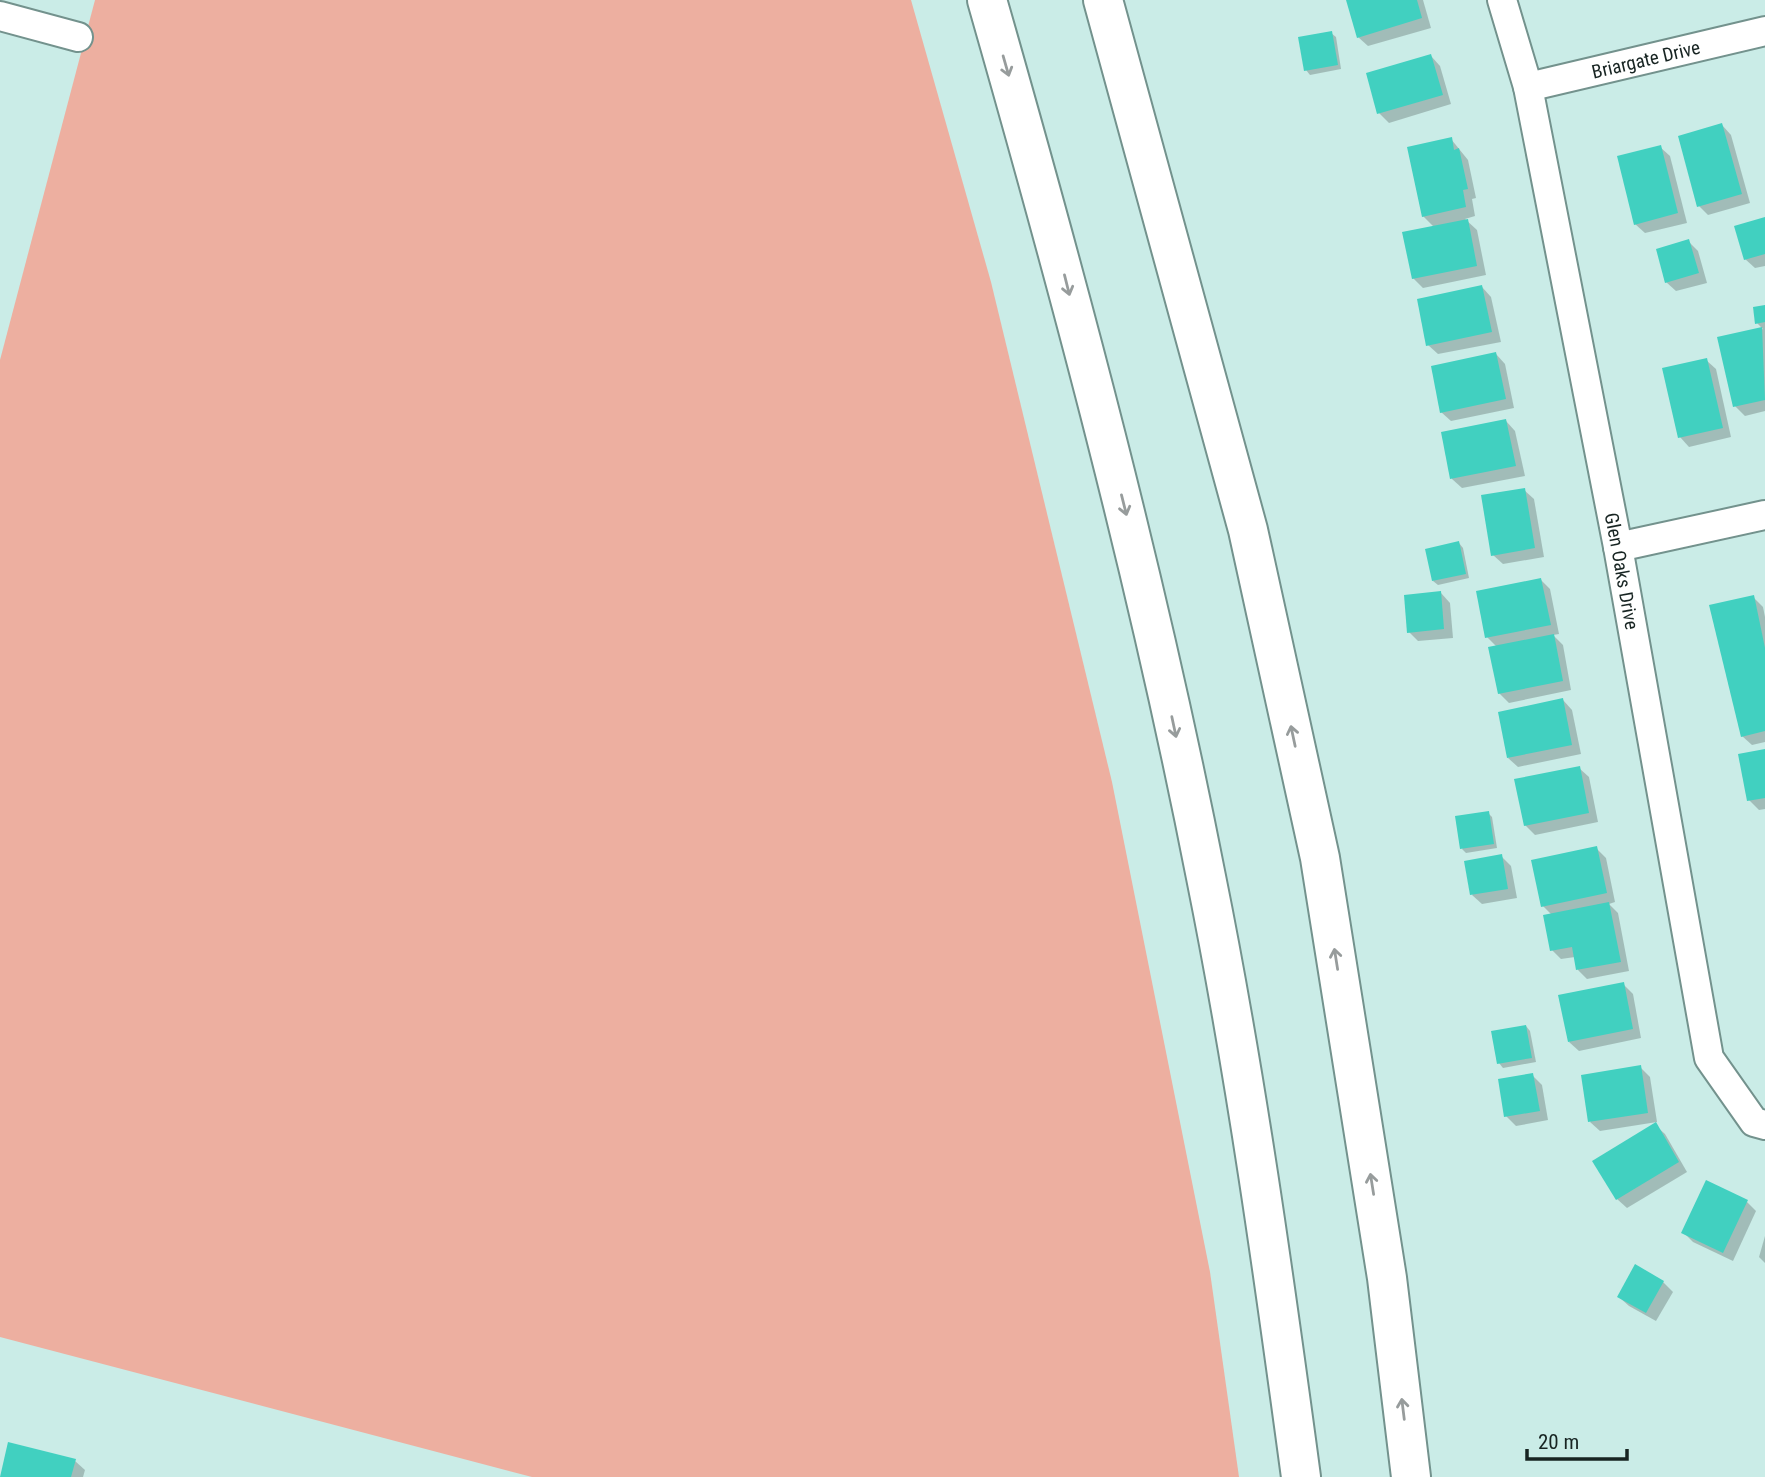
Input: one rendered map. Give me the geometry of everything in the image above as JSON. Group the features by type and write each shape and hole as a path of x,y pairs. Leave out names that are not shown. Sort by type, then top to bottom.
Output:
{"highway":[{"path":"987,0 1054,236 1139,566 1204,865 1271,1258 1301,1477"},
{"path":"1103,0 1248,530 1320,858 1387,1278 1411,1477"}],"street":[{"name":"Glen Oaks Drive","path":"1502,0 1528,87 1618,547 1709,1058 1754,1122 1765,1125"},
{"path":"0,16 78,37"},
{"name":"Briargate Drive","path":"1528,87 1765,31"},
{"path":"1618,547 1765,515"}],"shaded area":[{"path":"95,0 911,0 991,282 1112,782 1210,1272 1239,1477 532,1477 0,1337 0,360"}],"building":[{"path":"1346,0 1417,0 1422,18 1357,38"},
{"path":"1332,31 1338,65 1304,71 1298,37"},
{"path":"1431,54 1443,95 1377,114 1366,73"},
{"path":"1722,123 1742,194 1697,207 1678,136"},
{"path":"1452,137 1454,150 1459,148 1468,189 1463,190 1466,207 1422,217 1407,147"},
{"path":"1661,145 1678,213 1634,225 1617,156"},
{"path":"1765,217 1765,254 1744,260 1734,226"},
{"path":"1468,219 1477,266 1412,279 1402,232"},
{"path":"1689,239 1699,273 1665,283 1656,249"},
{"path":"1482,285 1492,332 1426,346 1417,299"},
{"path":"1765,305 1765,322 1755,324 1753,307"},
{"path":"1762,327 1765,400 1733,407 1717,337"},
{"path":"1496,352 1506,399 1440,413 1431,366"},
{"path":"1707,358 1723,428 1678,438 1662,368"},
{"path":"1506,419 1516,466 1450,479 1441,432"},
{"path":"1525,488 1535,548 1491,556 1481,495"},
{"path":"1459,541 1466,574 1432,581 1425,549"},
{"path":"1541,578 1551,625 1485,638 1476,591"},
{"path":"1441,591 1444,629 1407,633 1404,595"},
{"path":"1754,595 1765,648 1765,731 1741,737 1709,605"},
{"path":"1554,634 1563,681 1498,694 1488,647"},
{"path":"1563,698 1572,745 1507,758 1498,712"},
{"path":"1765,749 1765,798 1747,801 1738,754"},
{"path":"1580,766 1589,813 1524,826 1514,779"},
{"path":"1489,811 1494,844 1460,849 1455,816"},
{"path":"1597,846 1607,893 1541,907 1531,860"},
{"path":"1502,854 1508,889 1470,895 1464,861"},
{"path":"1609,902 1621,962 1576,970 1572,947 1550,951 1543,915"},
{"path":"1624,982 1633,1029 1568,1042 1558,995"},
{"path":"1526,1025 1532,1058 1497,1064 1491,1031"},
{"path":"1641,1065 1648,1113 1588,1122 1581,1075"},
{"path":"1533,1073 1540,1111 1504,1117 1498,1079"},
{"path":"1656,1122 1679,1162 1616,1200 1592,1161"},
{"path":"1706,1180 1748,1200 1723,1253 1681,1233"},
{"path":"1635,1264 1664,1281 1646,1313 1617,1297"},
{"path":"8,1442 76,1459 71,1477 0,1477"}]}
